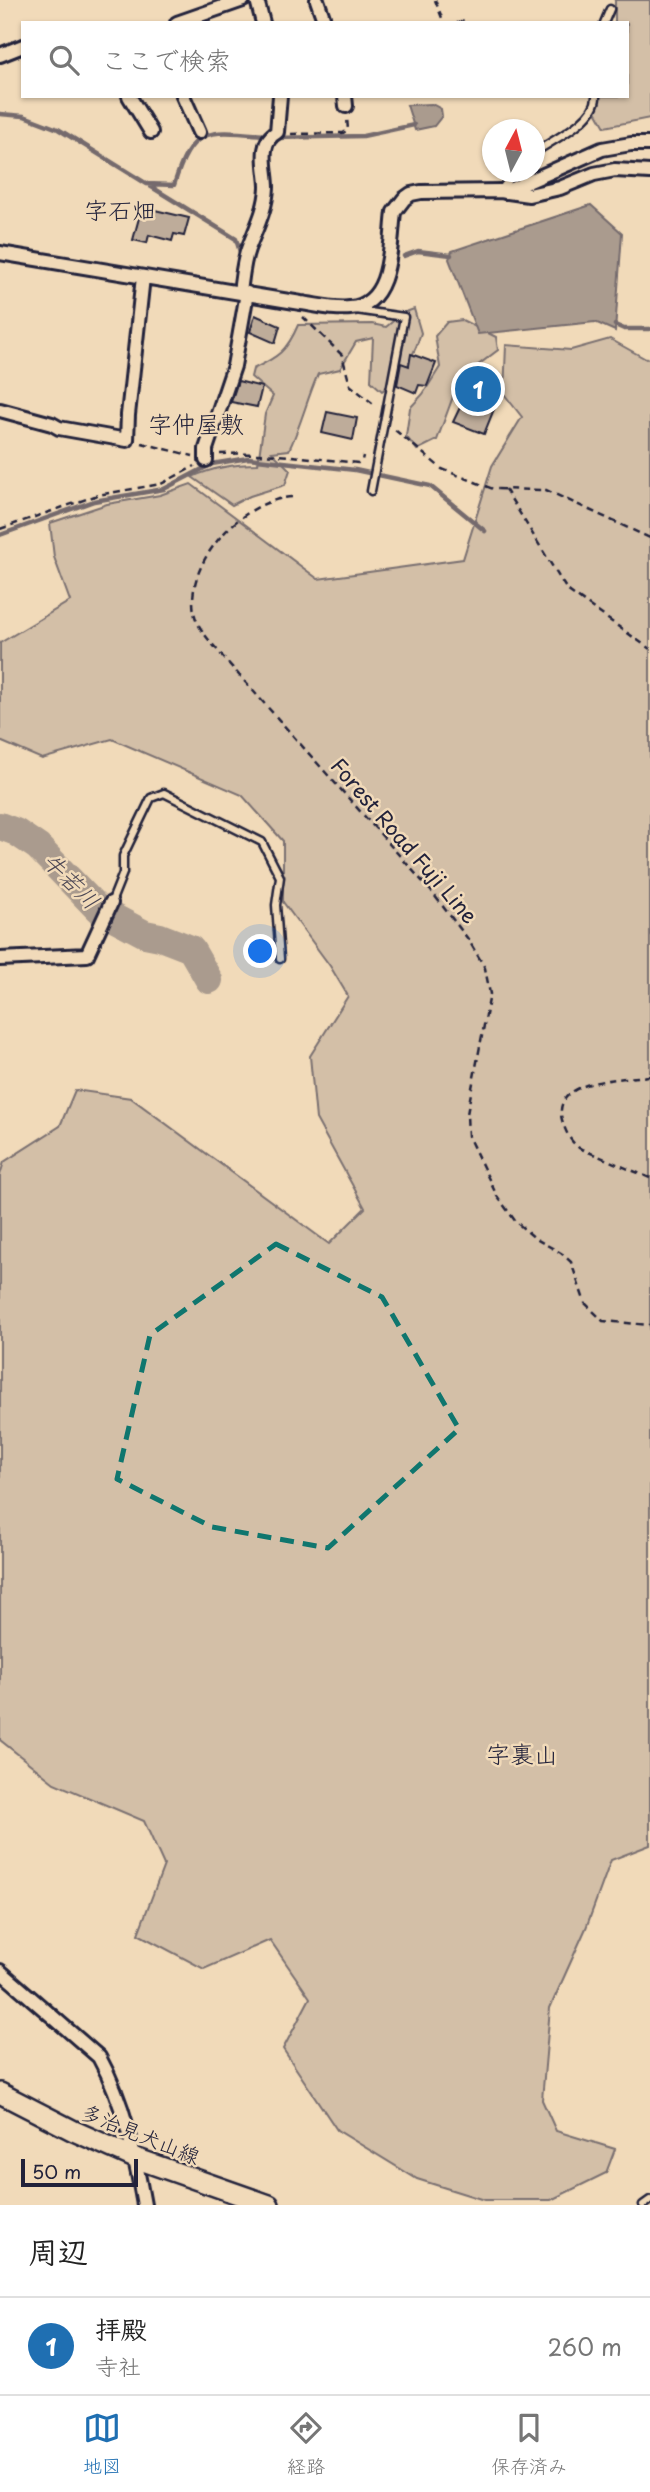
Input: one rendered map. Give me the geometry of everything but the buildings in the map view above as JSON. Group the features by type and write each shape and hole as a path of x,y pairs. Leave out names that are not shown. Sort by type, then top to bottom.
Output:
{"main road":[{"name":"多治見犬山線","path":"0,2093 74,2131 135,2158 268,2205"}],"street":[{"path":"183,21 243,0"},
{"path":"257,0 262,21"},
{"path":"317,0 324,21"},
{"path":"0,55 21,47"},
{"path":"130,98 150,132"},
{"path":"184,98 199,132"},
{"path":"206,460 206,449 234,366 247,252 265,209 267,187 264,149 277,132 280,98"},
{"path":"502,192 602,149 650,144"},
{"path":"0,253 344,309 365,305 380,289 385,276 394,212 398,204 411,194 502,192 530,195 560,188 594,174 615,170 650,172"},
{"path":"0,410 58,428 127,440 143,277"},
{"path":"0,958 87,954 111,903"},
{"path":"0,1971 99,2057 110,2076 135,2158 144,2205"}],"lane":[{"path":"605,21 610,9"},
{"path":"545,146 589,117 597,98"},
{"path":"502,192 508,182"},
{"path":"344,309 404,317 371,491"},
{"path":"111,903 123,873 123,856 128,845 151,798 164,793 262,842 280,877 276,905 280,959"},
{"path":"643,2205 650,2200"}],"path":[{"path":"435,0 443,21"},
{"path":"277,132 312,135 343,133 348,130 346,101"},
{"path":"301,303 303,318 342,355 350,384 384,413"},
{"path":"383,421 442,469 493,489 546,490 650,538"},
{"path":"127,440 158,445 206,460"},
{"path":"0,529 98,495 161,484 216,455 248,453 358,463 363,456"},
{"path":"505,489 567,590 650,649"},
{"name":"Forest Road Fuji Line","path":"292,497 262,503 226,529 206,558 193,591 194,615 204,634 223,657 431,891 468,939 485,968 490,994 467,1114 468,1136 497,1196 516,1222 570,1262 585,1303 603,1321 650,1325"},
{"path":"650,1076 581,1085 568,1094 561,1113 570,1140 579,1148 650,1178"}],"highlighted area":[{"path":"276,1244 382,1297 459,1429 328,1548 212,1527 117,1479 150,1335"}],"shaded area":[{"path":"615,0 650,0 650,118 605,127 592,104 594,98 629,98 629,21 615,21"},
{"path":"432,104 441,109 442,116 434,126 415,130 407,105"},
{"path":"591,205 622,233 615,331 595,322 478,334 449,259 452,251"},
{"path":"414,309 421,333 416,347 405,372 382,391 371,381 373,338 356,342 340,369 318,374 289,450 272,452 290,470 285,485 232,505 192,477 224,467 258,464 265,414 273,396 251,377 253,369 281,352 298,325 372,324 386,327 403,313"},
{"path":"462,320 496,337 498,350 477,366 454,394 437,440 417,450 406,436 410,408 423,394 440,367 435,336 447,322"},
{"path":"610,339 646,359 650,358 650,1845 611,1860 586,1928 550,2008 542,2100 556,2131 615,2149 606,2173 551,2200 484,2200 417,2179 337,2130 283,2049 310,1998 270,1940 204,1969 138,1934 164,1865 144,1821 54,1783 0,1740 0,1175 4,1162 60,1126 75,1090 131,1098 329,1244 365,1208 316,1119 310,1056 348,996 330,966 283,902 283,841 242,795 112,739 42,759 0,741 0,643 70,601 54,557 50,523 107,504 160,495 191,484 318,579 463,559 492,466 522,417 504,394 506,345 571,350"}],"waterway":[{"path":"0,114 24,116 58,129 147,184 174,185 188,152 205,136 229,132 265,135"},
{"path":"277,138 363,136 414,125"},
{"path":"150,186 236,239 240,252"},
{"path":"404,256 418,251 451,255"},
{"path":"615,325 624,329 650,329"},
{"path":"0,535 94,501 164,489 212,464 248,458 355,470 430,486 485,531"},
{"name":"牛若川","path":"0,826 16,832 38,847 98,909 145,934 191,949 209,980"}],"place":[{"name":"拝殿","path":"478,389"}],"district":[{"name":"字石畑","path":"120,209"},
{"name":"字仲屋敷","path":"196,423"},
{"name":"字裏山","path":"522,1753"}]}
